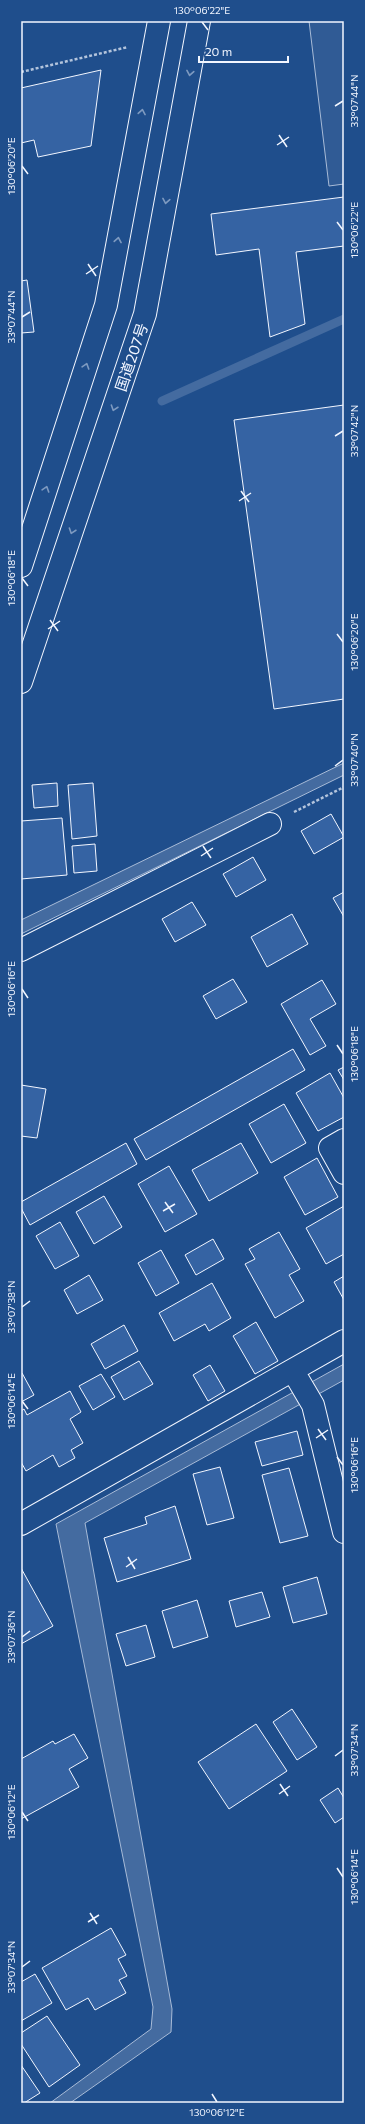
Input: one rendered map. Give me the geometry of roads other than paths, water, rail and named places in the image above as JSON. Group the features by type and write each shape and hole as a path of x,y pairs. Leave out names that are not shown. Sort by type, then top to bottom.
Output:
{"main road":[{"name":"国道207号","path":"21,682 145,314 199,21"},
{"path":"21,566 106,305 157,31"},
{"path":"21,950 270,824"},
{"path":"344,1140 330,1148 344,1173"},
{"path":"21,1524 296,1376 344,1341"},
{"path":"296,1376 313,1405 344,1532"}],"waterway":[{"path":"162,401 344,319"}]}
